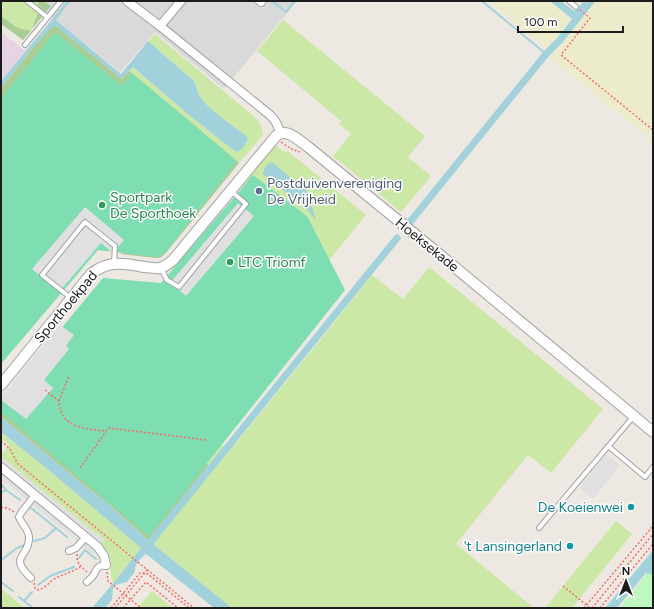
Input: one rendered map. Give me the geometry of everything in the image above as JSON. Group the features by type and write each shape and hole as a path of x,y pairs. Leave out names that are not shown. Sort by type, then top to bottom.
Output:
{"street":[{"path":"128,1 270,115 278,125 280,133 173,260 160,268"},
{"path":"160,26 181,1"},
{"name":"Hoeksekade","path":"280,133 288,133 307,146 653,432"},
{"name":"Sporthoekpad","path":"1,385 91,274 97,269 114,264 160,268"},
{"path":"1,467 98,547 102,552 106,565 98,568 89,580"},
{"path":"31,578 26,574 20,564 20,560 29,539 26,527 20,520 19,515 35,495"},
{"path":"69,551 76,548 86,537"}],"lane":[{"path":"27,1 47,17"},
{"path":"25,45 61,1"},
{"path":"568,1 576,7"},
{"path":"160,268 167,280 179,287 246,204 230,191"},
{"path":"72,298 42,275 85,222 115,246 114,264"},
{"path":"538,528 634,416"},
{"path":"608,446 645,477 653,467"}],"path":[{"path":"576,7 590,18 561,55 653,130"},
{"path":"69,376 59,401 60,411 65,419 68,422 83,428 106,431"},
{"path":"45,390 59,401"},
{"path":"80,468 109,428 206,440"},
{"path":"1,441 10,449 18,464 194,608"},
{"path":"1,507 7,508 19,515"},
{"path":"584,608 653,526"},
{"path":"563,586 591,608 653,534"},
{"path":"600,608 653,544"},
{"path":"76,548 77,559 80,567 86,571 89,580"},
{"path":"106,565 108,581 141,608"},
{"path":"31,578 35,588 39,590 46,587 54,580 80,567"},
{"path":"112,608 148,570"},
{"path":"145,573 188,608"},
{"path":"123,608 146,582 178,608"},
{"path":"115,608 124,594"}],"shaded area":[{"path":"33,1 297,1 224,89 155,32 120,72"},
{"path":"1,32 25,51 1,81"},
{"path":"238,203 254,216 186,296 170,283"},
{"path":"85,207 124,240 113,253 101,243 59,292 32,269"},
{"path":"60,325 74,335 66,346 69,349 44,380 53,388 26,419 1,400 1,397"},
{"path":"606,454 620,465 593,499 579,488"},
{"path":"1,457 104,540 93,554 1,479"}],"green space":[{"path":"1,1 37,1 39,11 31,31 18,28 1,16"},
{"path":"37,1 44,1 51,6 33,28 39,11"},
{"path":"488,1 550,1 577,22 595,1 653,1 653,141 545,54 548,49"},
{"path":"1,16 18,28 31,31 23,40 1,24"},
{"path":"283,20 425,136 408,157 431,176 401,212 333,156 351,134 339,124 341,121 257,51"},
{"name":"Sportpark De Sporthoek","path":"54,24 122,79 129,71 239,163 165,254 160,258 121,254 119,243 1,104 1,88"},
{"name":"Sportpark De Sporthoek","path":"55,32 122,86 132,73 237,161 165,253 158,257 98,250 1,364 1,98"},
{"path":"155,34 257,119 261,125 263,135 239,163 129,71 133,67 189,115 232,149 237,152 239,151 246,136 207,104 198,93 194,81 148,41"},
{"path":"273,143 283,151 289,152 366,215 329,260 307,216 253,175 243,187 242,186 242,183"},
{"path":"253,175 307,216 345,290 149,536 1,412 1,401 103,278 161,283"},
{"path":"429,267 603,409 551,473 528,455 456,544 534,608 232,608 148,540 209,467 62,399 216,444 225,446 231,439 236,443 372,275 403,299"},
{"path":"1,407 201,459 209,466 148,540 104,500 1,417"},
{"path":"1,432 141,548 114,583 111,575 110,556 100,545 104,540 1,457 9,445 1,438"},
{"path":"616,521 632,534 572,608 545,608"},
{"path":"653,566 653,608 620,608"},
{"path":"1,588 24,608 1,608"},
{"path":"152,591 173,608 137,608"}],"water":[{"path":"67,1 70,1 56,20 121,74 148,41 194,81 198,93 207,104 246,136 248,139 243,148 237,152 232,149 189,115 133,67 122,79 54,25 31,50 1,88 1,81"},
{"path":"550,1 561,1 574,11 584,1 595,1 577,23"},
{"path":"272,162 308,192 316,221 305,207 263,174 266,166"},
{"path":"1,417 104,500 148,540 232,608 214,608 146,554 136,565 134,573 127,582 116,585 113,589 112,600 105,608 92,608 141,548 1,432"},
{"path":"653,550 653,576 646,573 617,608 605,608"}],"waterway":[{"path":"272,1 286,12 295,1"},
{"path":"482,1 546,54"},
{"path":"410,222 546,54 560,40 591,1"},
{"path":"145,549 397,238"},
{"path":"1,484 6,490 20,500"},
{"path":"1,493 6,490"},
{"path":"31,508 67,537"},
{"path":"34,541 45,538 56,528"},
{"path":"1,560 17,548 24,545"},
{"path":"79,558 85,550 96,559"},
{"path":"38,585 50,576 74,567"},
{"path":"1,582 13,591"},
{"path":"24,601 32,592"},
{"path":"19,597 33,608"}],"place":[{"name":"Postduivenvereniging De Vrijheid","path":"259,191"},
{"name":"Sportpark De Sporthoek","path":"102,205"},
{"name":"LTC Triomf","path":"230,262"},
{"name":"De Koeienwei","path":"631,507"},
{"name":"'t Lansingerland","path":"570,546"}]}
